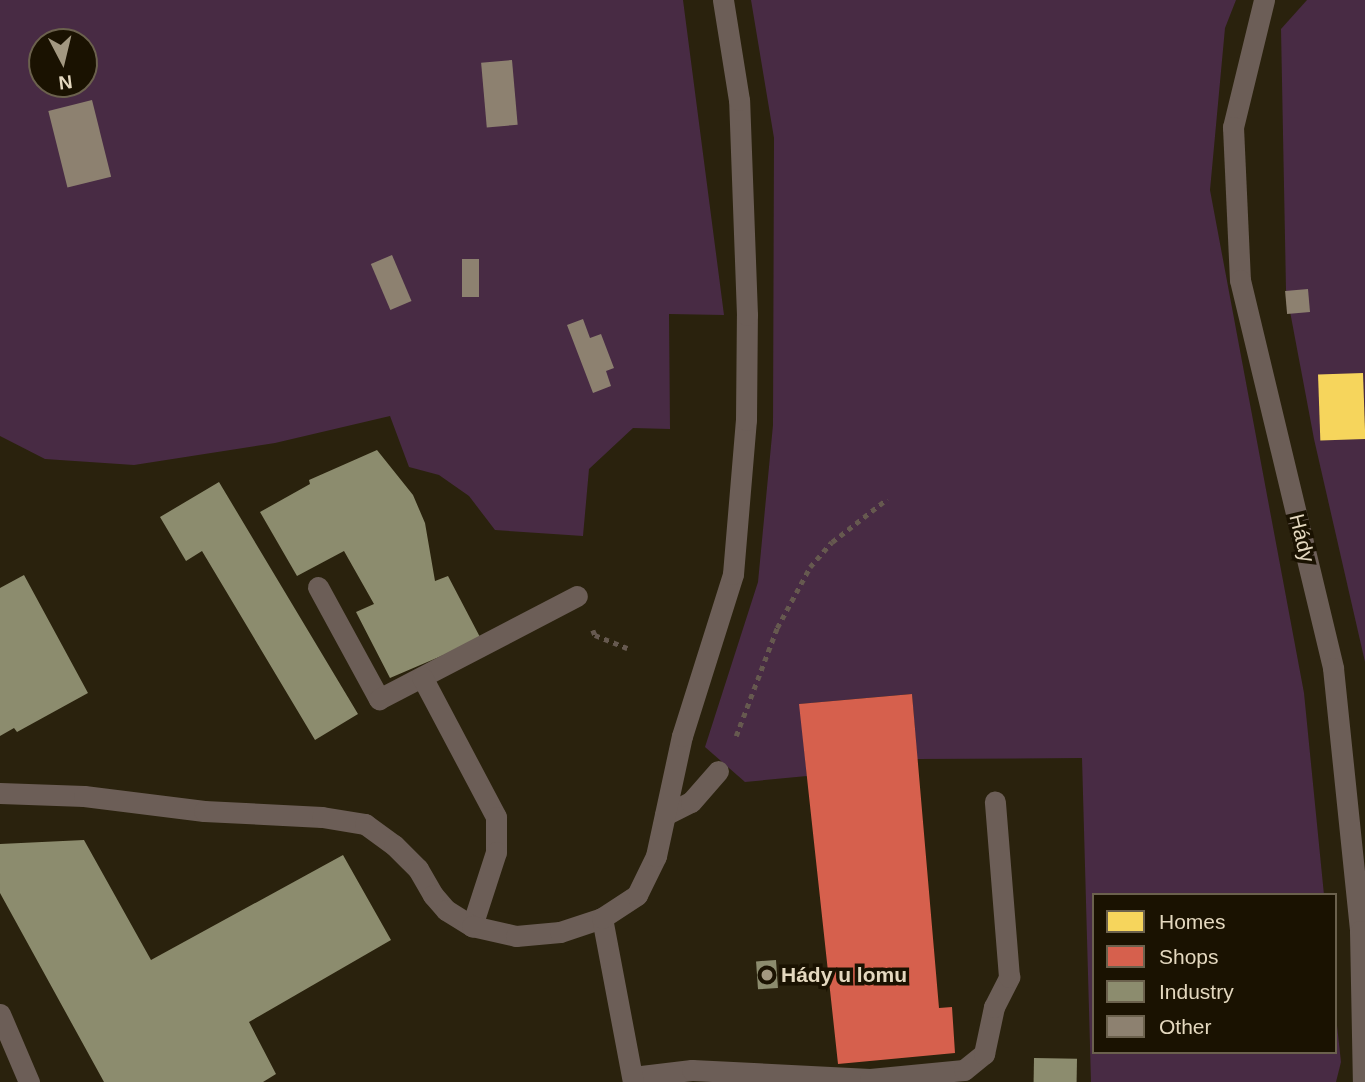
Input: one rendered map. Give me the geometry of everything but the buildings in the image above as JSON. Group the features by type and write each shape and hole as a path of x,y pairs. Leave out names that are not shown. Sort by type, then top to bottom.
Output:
{"lane":[{"path":"0,793 84,796 204,811 322,817 365,824 394,845 418,869 446,910 472,926 516,936 560,932 603,918 637,895 656,856 682,736 733,574 746,420 747,315 739,100 723,0"},
{"name":"Hády","path":"1264,0 1233,127 1240,280 1333,668 1360,931 1363,1082"},
{"path":"318,587 379,698 577,596"},
{"path":"422,677 496,817 496,852 472,926"},
{"path":"665,814 691,802 718,771"},
{"path":"603,918 633,1079 692,1070 870,1079 964,1070 984,1054 994,1007 1009,977 995,802"},
{"path":"0,1014 29,1082"}],"path":[{"path":"718,771 738,733 777,628 810,567 832,542 887,499"},
{"path":"616,643 628,648"}],"shaded area":[{"path":"0,0 683,0 724,315 669,314 670,429 633,428 589,469 583,536 495,530 469,496 439,475 409,467 390,416 275,443 134,465 45,459 0,436"},
{"path":"751,0 1236,0 1225,28 1210,190 1304,693 1324,893 1092,893 1092,1054 1337,1054 1337,1025 1341,1062 1336,1082 1091,1082 1082,758 917,759 912,694 800,704 807,776 745,782 705,747 758,582 773,425 774,138"},
{"path":"1307,0 1365,0 1365,662 1314,439 1286,290 1281,29"}],"place":[{"name":"Hády u lomu","path":"767,975"}]}
